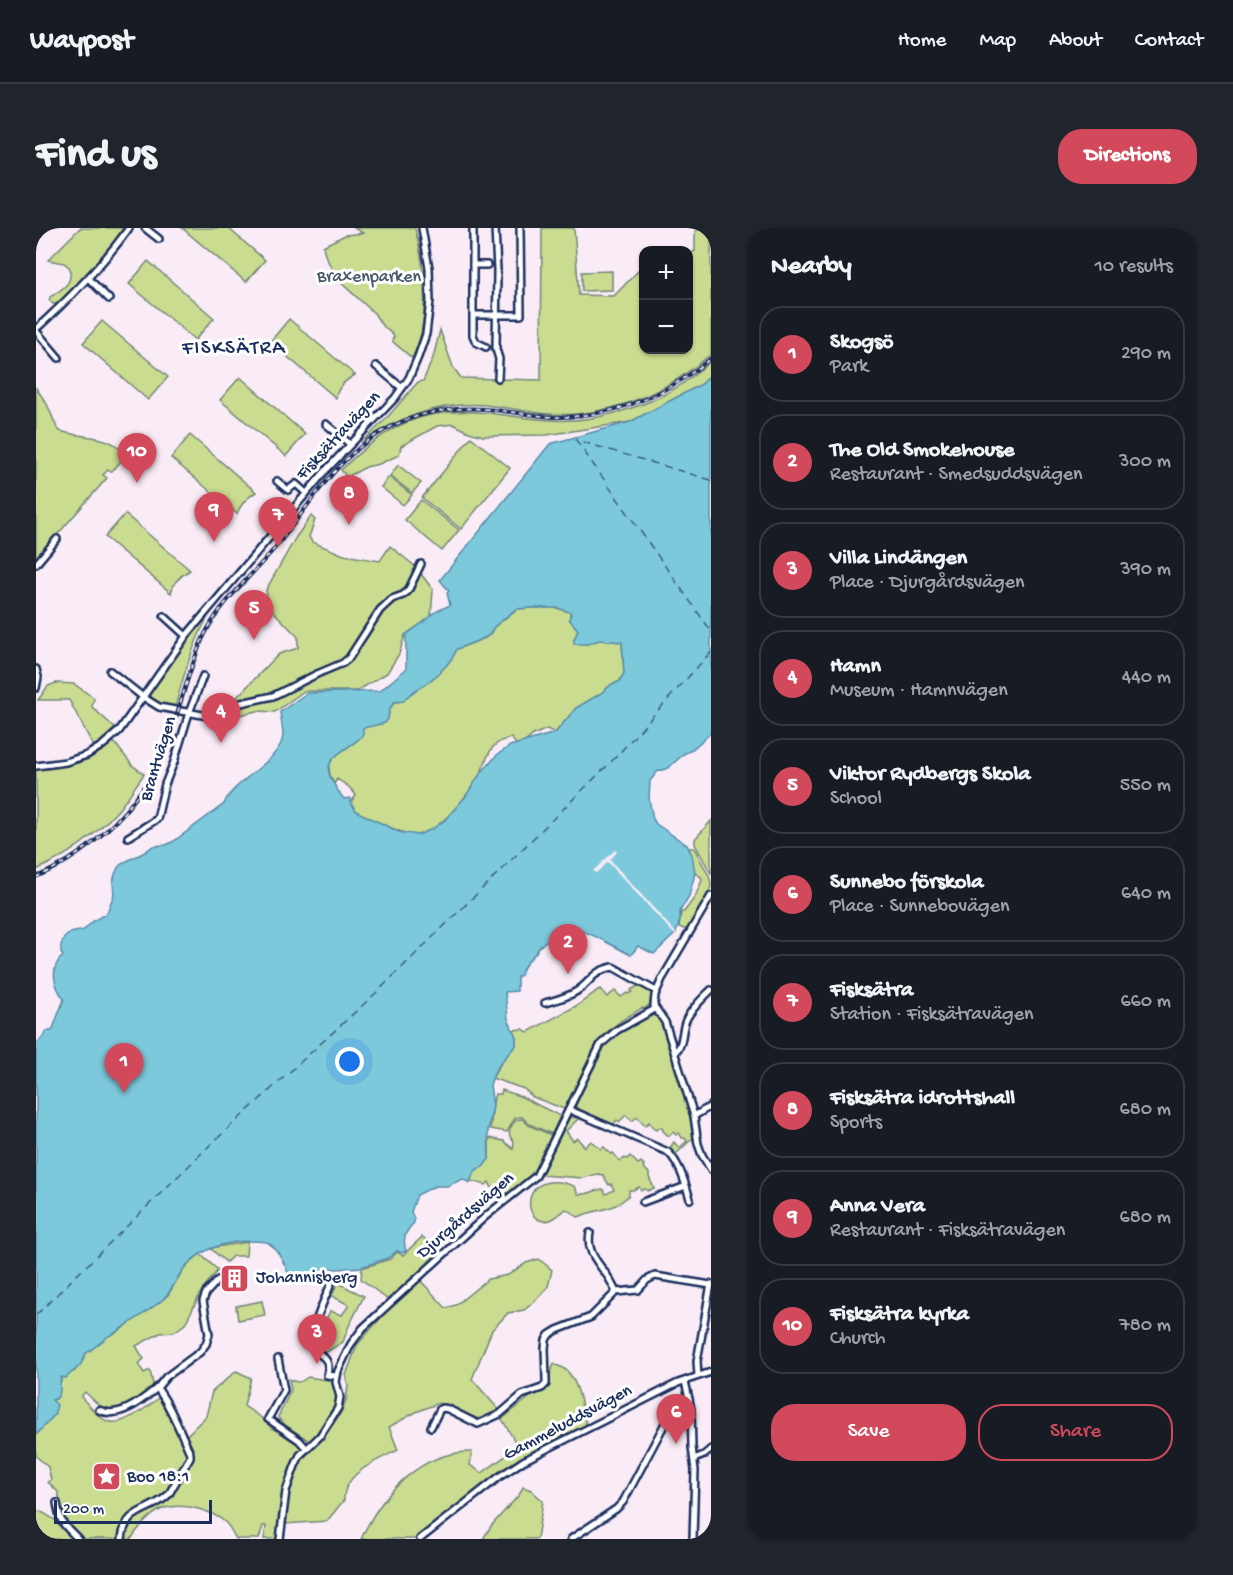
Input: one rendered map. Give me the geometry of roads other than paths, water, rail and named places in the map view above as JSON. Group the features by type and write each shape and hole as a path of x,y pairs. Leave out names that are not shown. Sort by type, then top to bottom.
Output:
{"street":[{"path":"59,358 36,330 88,278 129,228"},
{"path":"145,228 159,239"},
{"name":"Fisksätravägen","path":"36,766 66,762 87,755 112,738 124,725 186,636 306,493 402,388 412,372 426,334 430,301 429,268 422,228"},
{"path":"473,228 474,339 486,347"},
{"path":"495,228 498,378"},
{"path":"474,315 521,315 520,228"},
{"path":"473,265 487,265"},
{"path":"88,278 110,299"},
{"path":"375,366 402,388"},
{"path":"326,424 350,444"},
{"path":"277,481 288,490 296,484 306,493"},
{"path":"36,564 57,539"},
{"path":"110,671 159,707 208,716 228,711 241,703 273,696 349,658 380,610 392,599 408,591 422,564"},
{"path":"164,616 186,636"},
{"path":"36,669 38,677 36,688"},
{"name":"Brantvägen","path":"128,837 157,819 165,784 203,676"},
{"path":"711,896 656,991 654,1001 655,1009 665,1022 694,1116 700,1149 711,1170"},
{"path":"545,1003 576,992 585,986 599,970 613,967 656,991"},
{"path":"675,1052 679,1048 686,1020 711,990"},
{"name":"Djurgårdsvägen","path":"280,1539 286,1491 297,1460 320,1437 338,1408 336,1376 346,1352 363,1329 486,1216 536,1176 598,1049 617,1030 655,1009"},
{"path":"694,1116 711,1106"},
{"path":"570,1110 668,1152 674,1158 690,1198"},
{"path":"643,1202 686,1186"},
{"path":"590,1233 589,1244 592,1259 607,1274 616,1292"},
{"path":"431,1427 440,1408 448,1409 478,1424 500,1414 522,1395 543,1388 546,1384 545,1348 549,1335 556,1330 591,1317 616,1292 638,1290 647,1280 655,1276 711,1285 697,1361 698,1376"},
{"path":"99,1410 106,1413 119,1411 140,1402 166,1377 200,1352 206,1344 208,1334 203,1301 206,1293 218,1280"},
{"path":"331,1284 316,1326 314,1344 315,1350 326,1360 327,1375 336,1376"},
{"path":"278,1359 284,1390 268,1419 299,1440 307,1449"},
{"name":"Gammeluddsvägen","path":"420,1539 523,1461 685,1381 711,1372"},
{"path":"685,1381 691,1410 694,1459 693,1539"},
{"path":"122,1539 125,1525 130,1517 169,1494 190,1457 170,1406 157,1388"},
{"path":"571,1539 620,1505 670,1414 679,1403 689,1399"},
{"path":"694,1459 711,1449"},
{"path":"57,1503 59,1519 78,1539"}],"water":[{"path":"711,375 711,733 668,768 657,772 650,781 649,799 656,824 687,845 692,855 695,873 689,896 680,911 676,933 654,954 638,946 631,955 576,929 567,930 540,946 525,965 521,975 517,977 517,991 505,992 508,1019 516,1037 516,1045 495,1071 490,1085 493,1106 488,1130 489,1159 483,1167 475,1171 469,1183 463,1179 447,1186 435,1186 417,1195 411,1212 414,1223 405,1238 406,1251 401,1253 397,1251 388,1258 361,1267 327,1268 294,1282 289,1277 279,1254 267,1242 244,1241 209,1249 190,1262 161,1301 107,1337 85,1354 80,1365 66,1378 61,1377 58,1397 52,1400 57,1405 54,1415 36,1435 36,1045 47,1031 52,1031 64,999 54,977 56,966 63,956 61,945 64,938 70,933 84,930 93,921 107,913 114,894 113,883 119,866 153,846 166,845 174,841 224,804 237,786 274,754 283,736 280,712 307,693 380,691 406,669 406,635 435,612 450,605 447,593 449,591 440,580 550,444 630,422 702,384","holes":["557,608 571,614 569,619 578,630 574,644 587,644 599,640 622,642 624,673 619,682 612,684 576,708 555,733 510,746 497,755 445,820 418,835 399,832 356,811 350,798 344,799 331,779 329,765 337,755 361,737 363,728 385,723 394,702 403,701 427,683 444,668 457,649 490,634 494,627 516,609"]}],"railway":[{"path":"36,877 58,866 98,838 132,803 146,783 168,740 194,660 205,634 219,611 275,548 335,471 359,448 387,429 434,412 484,409 565,417 614,409 665,390 711,358"}],"place":[{"name":"Fisksätra kyrka","path":"137,483"},
{"name":"Fisksätra idrottshall","path":"349,525"},
{"name":"Anna Vera","path":"214,542"},
{"name":"Fisksätra","path":"278,547"},
{"name":"Viktor Rydbergs Skola","path":"254,640"},
{"name":"Hamn","path":"221,743"},
{"name":"The Old Smokehouse","path":"568,974"},
{"name":"Skogsö","path":"124,1093"},
{"name":"Johannisberg","path":"235,1278"},
{"name":"Villa Lindängen","path":"317,1364"},
{"name":"Sunnebo förskola","path":"676,1444"},
{"name":"Boo 18:1","path":"106,1477"}],"district":[{"name":"FISKSÄTRA","path":"234,349"}],"park label":[{"name":"Braxenparken","path":"369,277"}]}
